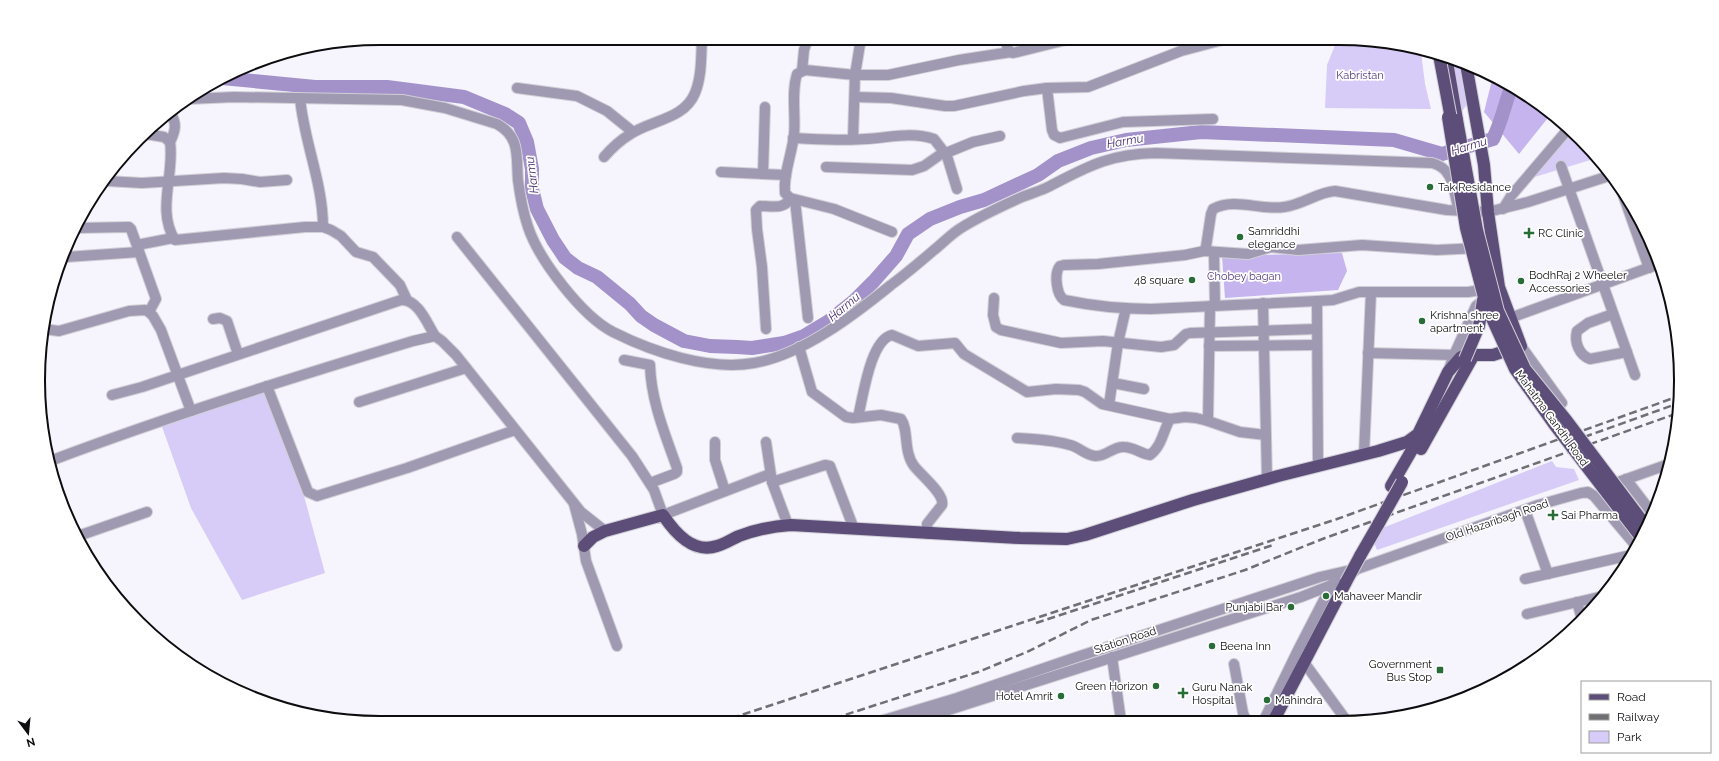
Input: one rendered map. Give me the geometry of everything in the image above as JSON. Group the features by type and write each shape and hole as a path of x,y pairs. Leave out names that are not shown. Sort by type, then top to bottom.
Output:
{"main road":[{"name":"Mahatma Gandhi Road","path":"1439,61 1477,230 1498,312 1525,369 1567,421 1642,521"},
{"path":"1269,716 1319,615 1339,581 1356,561 1374,524 1397,484 1480,326 1483,301 1439,61"},
{"path":"1444,62 1466,191 1489,301 1487,320 1479,346 1464,357"},
{"name":"Mahatma Gandhi Road","path":"1447,63 1466,228 1484,298 1515,368 1554,424 1637,532"},
{"path":"584,546 593,537 605,531 663,515 682,538 694,547 704,548 717,546 740,536 778,526 788,525 928,534 1067,539 1085,535 1193,500 1267,479 1364,455 1407,442 1418,434 1448,372 1461,357 1468,355 1494,354 1521,346 1499,287 1488,212 1484,165 1467,71"},
{"path":"1276,716 1339,581"}],"street":[{"path":"604,158 620,141 633,132 677,113 691,101 700,77 702,45"},
{"path":"802,71 806,45"},
{"path":"853,139 855,75 860,45"},
{"path":"1007,45 1007,49 1011,52"},
{"path":"892,232 834,209 792,199 784,192 794,138 795,79 797,74 802,71 855,75 894,75 959,60 1011,52 1042,45"},
{"path":"855,97 891,98 954,106 1024,91 1047,88 1088,87 1181,51 1204,45"},
{"path":"517,88 577,96 607,112 633,132"},
{"path":"1047,88 1052,130 1054,134 1060,138 1123,122 1213,119"},
{"path":"200,98 234,97 402,100 462,112 497,124 504,128 510,135 517,151 521,197 527,226 533,240 553,272 583,309 611,331 636,342 694,361 733,365 768,360 813,340 848,318 892,285 960,229 1003,206 1045,189 1074,173 1097,163 1121,156 1156,153 1432,163 1439,165 1446,170 1450,176 1459,211"},
{"path":"300,98 303,123 321,195 323,227"},
{"path":"762,174 765,107"},
{"path":"173,117 175,120 173,135 170,142 171,160 168,183 168,215 173,238 175,240 178,241 304,227 323,227 336,233 356,252 373,257 400,285 407,300 416,306 435,336 447,346 466,368 581,512 605,531"},
{"path":"1502,209 1511,196 1565,133"},
{"path":"152,135 164,137 170,142"},
{"path":"794,138 868,139 891,135 919,136 934,139 945,152 957,189"},
{"path":"826,167 912,170 924,166 945,152 973,142 1000,136"},
{"path":"1561,166 1635,375"},
{"path":"721,172 786,175"},
{"path":"1208,421 1209,332 1212,305 1209,252 1206,247 1213,209 1223,204 1268,208 1285,207 1304,202 1327,192 1335,191 1459,211 1488,212 1606,177"},
{"path":"110,181 142,184 224,178 260,182 287,180"},
{"path":"792,199 808,318"},
{"path":"766,329 762,267 756,229 756,210 760,206 783,206 792,199"},
{"path":"82,228 129,227 156,299 149,312"},
{"path":"69,257 138,249 173,238"},
{"path":"457,238 632,456 654,490 663,515 725,491 825,465 830,466 854,529"},
{"path":"1493,248 1446,250 1362,245 1298,250 1271,247 1248,254 1209,252 1098,264 1064,265 1058,268 1058,293 1064,300 1097,306 1151,309 1333,300 1359,292 1468,292 1499,287"},
{"path":"1510,318 1653,266"},
{"path":"1448,372 1464,357 1476,306 1499,287"},
{"path":"1364,455 1371,292"},
{"path":"994,298 994,322 996,327 1001,330 1061,342 1096,341 1167,347 1178,343 1186,334 1317,329"},
{"path":"112,396 385,304 407,300"},
{"path":"1317,301 1318,466"},
{"path":"1263,303 1267,479"},
{"path":"1109,405 1118,343 1126,308"},
{"path":"49,330 59,331 129,312 145,310 149,312 154,316 161,330 190,411"},
{"path":"1613,314 1588,324 1577,331 1576,336 1580,352 1585,358 1590,359 1627,352"},
{"path":"213,319 220,318 227,321 238,354"},
{"path":"858,418 875,351 886,337 892,335 918,346 955,343 964,354 1027,392 1056,389 1079,390 1085,392 1098,402 1109,405 1170,419 1185,417 1208,421 1240,432 1266,435"},
{"path":"54,459 190,411 267,386 420,339 435,336"},
{"path":"1209,346 1264,347 1317,345"},
{"path":"1521,346 1562,402"},
{"path":"799,347 812,392 846,417 858,418 881,415 898,418 903,422 910,460 942,496 942,505 927,524 928,534"},
{"path":"1368,353 1464,357"},
{"path":"624,360 650,365 650,378 654,403 677,468 677,472 674,474 650,483"},
{"path":"359,402 466,368"},
{"path":"1113,383 1144,389"},
{"path":"267,386 308,492 317,496 407,468 515,430"},
{"path":"1017,438 1060,442 1076,447 1086,454 1093,456 1105,455 1116,448 1123,446 1138,450 1144,455 1150,455 1157,449 1170,419"},
{"path":"715,442 715,460 725,491"},
{"path":"766,442 771,478 788,525"},
{"name":"Old Hazaribagh Road","path":"1356,561 1588,492 1663,466"},
{"path":"1626,479 1648,508"},
{"path":"1588,492 1594,496 1632,542"},
{"path":"573,502 584,546 586,561 617,646"},
{"path":"1525,510 1548,574"},
{"path":"83,534 147,512"},
{"path":"1525,580 1623,557"},
{"path":"1281,716 1356,561"},
{"path":"1266,716 1339,581"},
{"path":"897,716 957,698 1078,656 1339,581"},
{"name":"Station Road","path":"929,716 1339,581"},
{"path":"1527,614 1594,598"},
{"path":"1577,602 1580,613"},
{"path":"1112,657 1120,716"},
{"path":"1234,664 1244,716"},
{"path":"1306,665 1343,716"}],"green space":[{"name":"Kabristan","path":"1335,45 1382,48 1421,55 1425,84 1431,109 1325,108 1327,65"},
{"path":"1453,66 1462,69 1468,103 1462,111"},
{"path":"1491,82 1525,102 1548,118 1519,154 1484,112"},
{"path":"1568,135 1592,160 1528,179"},
{"name":"Chobey bagan","path":"1342,253 1347,271 1338,290 1225,298 1222,256"},
{"path":"268,389 298,474 325,573 242,600 191,508 161,424"},
{"path":"1552,461 1556,467 1574,469 1579,480 1377,550 1370,533"}],"waterway":[{"name":"Harmu","path":"234,79 315,87 387,87 464,97 505,114 519,123 527,142 532,169 532,189 537,209 553,240 565,258 578,268 597,277 630,304 641,316 654,325 684,341 710,346 752,348 784,343 804,336 829,321 854,301 874,281 896,256 908,234 930,219 960,207 984,200 1038,175 1058,161 1091,148 1126,140 1201,132 1394,140 1442,154 1493,139 1499,126 1510,92"}],"railway":[{"path":"738,716 1337,519 1673,398"},
{"path":"1573,441 1673,405"},
{"path":"842,716 978,672 1027,652 1091,620 1245,570 1325,538 1672,415"},
{"path":"1036,623 1273,545"}],"place":[{"name":"Tak Residance","path":"1430,187"},
{"name":"RC Clinic","path":"1529,233"},
{"name":"Samriddhi elegance","path":"1240,237"},
{"name":"48 square","path":"1192,280"},
{"name":"BodhRaj 2 Wheeler Accessories","path":"1521,281"},
{"name":"Krishna shree apartment","path":"1422,321"},
{"name":"Sai Pharma","path":"1553,515"},
{"name":"Mahaveer Mandir","path":"1326,596"},
{"name":"Punjabi Bar","path":"1291,607"},
{"name":"Beena Inn","path":"1212,646"},
{"name":"Government Bus Stop","path":"1440,670"},
{"name":"Green Horizon","path":"1156,686"},
{"name":"Guru Nanak Hospital","path":"1183,693"},
{"name":"Hotel Amrit","path":"1061,696"},
{"name":"Mahindra","path":"1267,700"}]}
